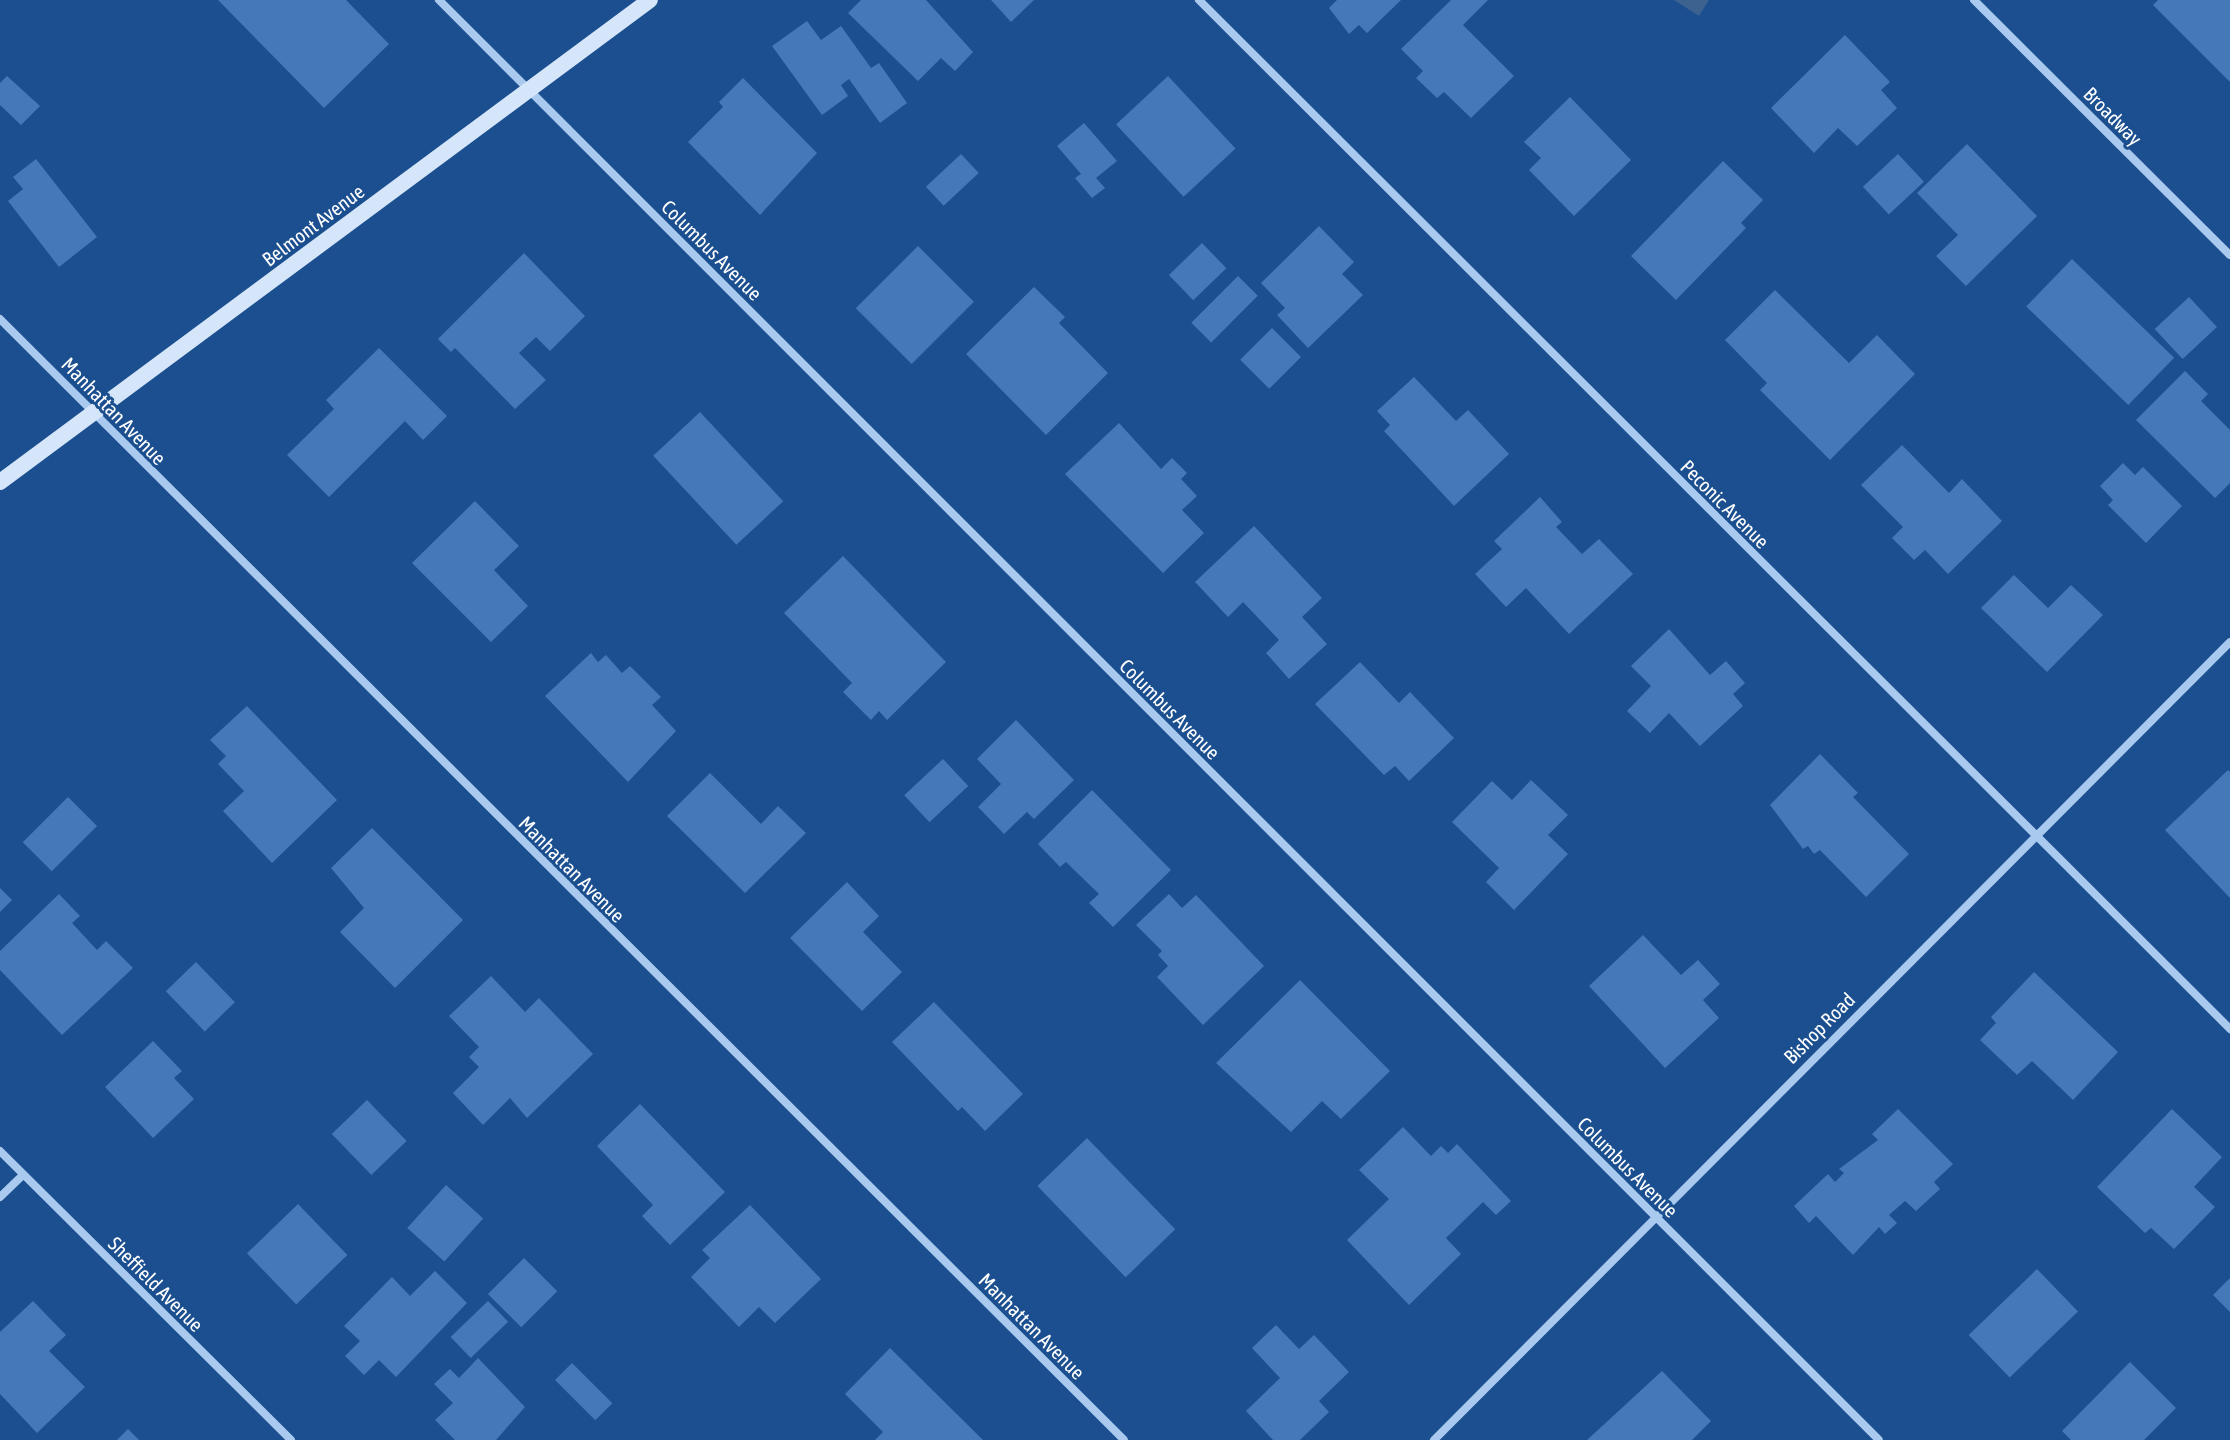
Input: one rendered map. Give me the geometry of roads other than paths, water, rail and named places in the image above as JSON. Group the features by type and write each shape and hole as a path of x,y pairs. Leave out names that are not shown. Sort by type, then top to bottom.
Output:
{"main road":[{"name":"Belmont Avenue","path":"0,482 650,0"}],"street":[{"name":"Columbus Avenue","path":"439,0 1879,1440"},
{"name":"Peconic Avenue","path":"1199,0 2034,837 2230,1029"},
{"name":"Broadway","path":"1974,0 2230,255"},
{"name":"Manhattan Avenue","path":"0,319 1124,1440"},
{"name":"Bishop Road","path":"1434,1440 1654,1216 2230,642"},
{"name":"Sheffield Avenue","path":"0,1151 291,1440"},
{"path":"0,1197 23,1175"}],"water":[{"path":"1674,0 1709,0 1699,16"}]}
